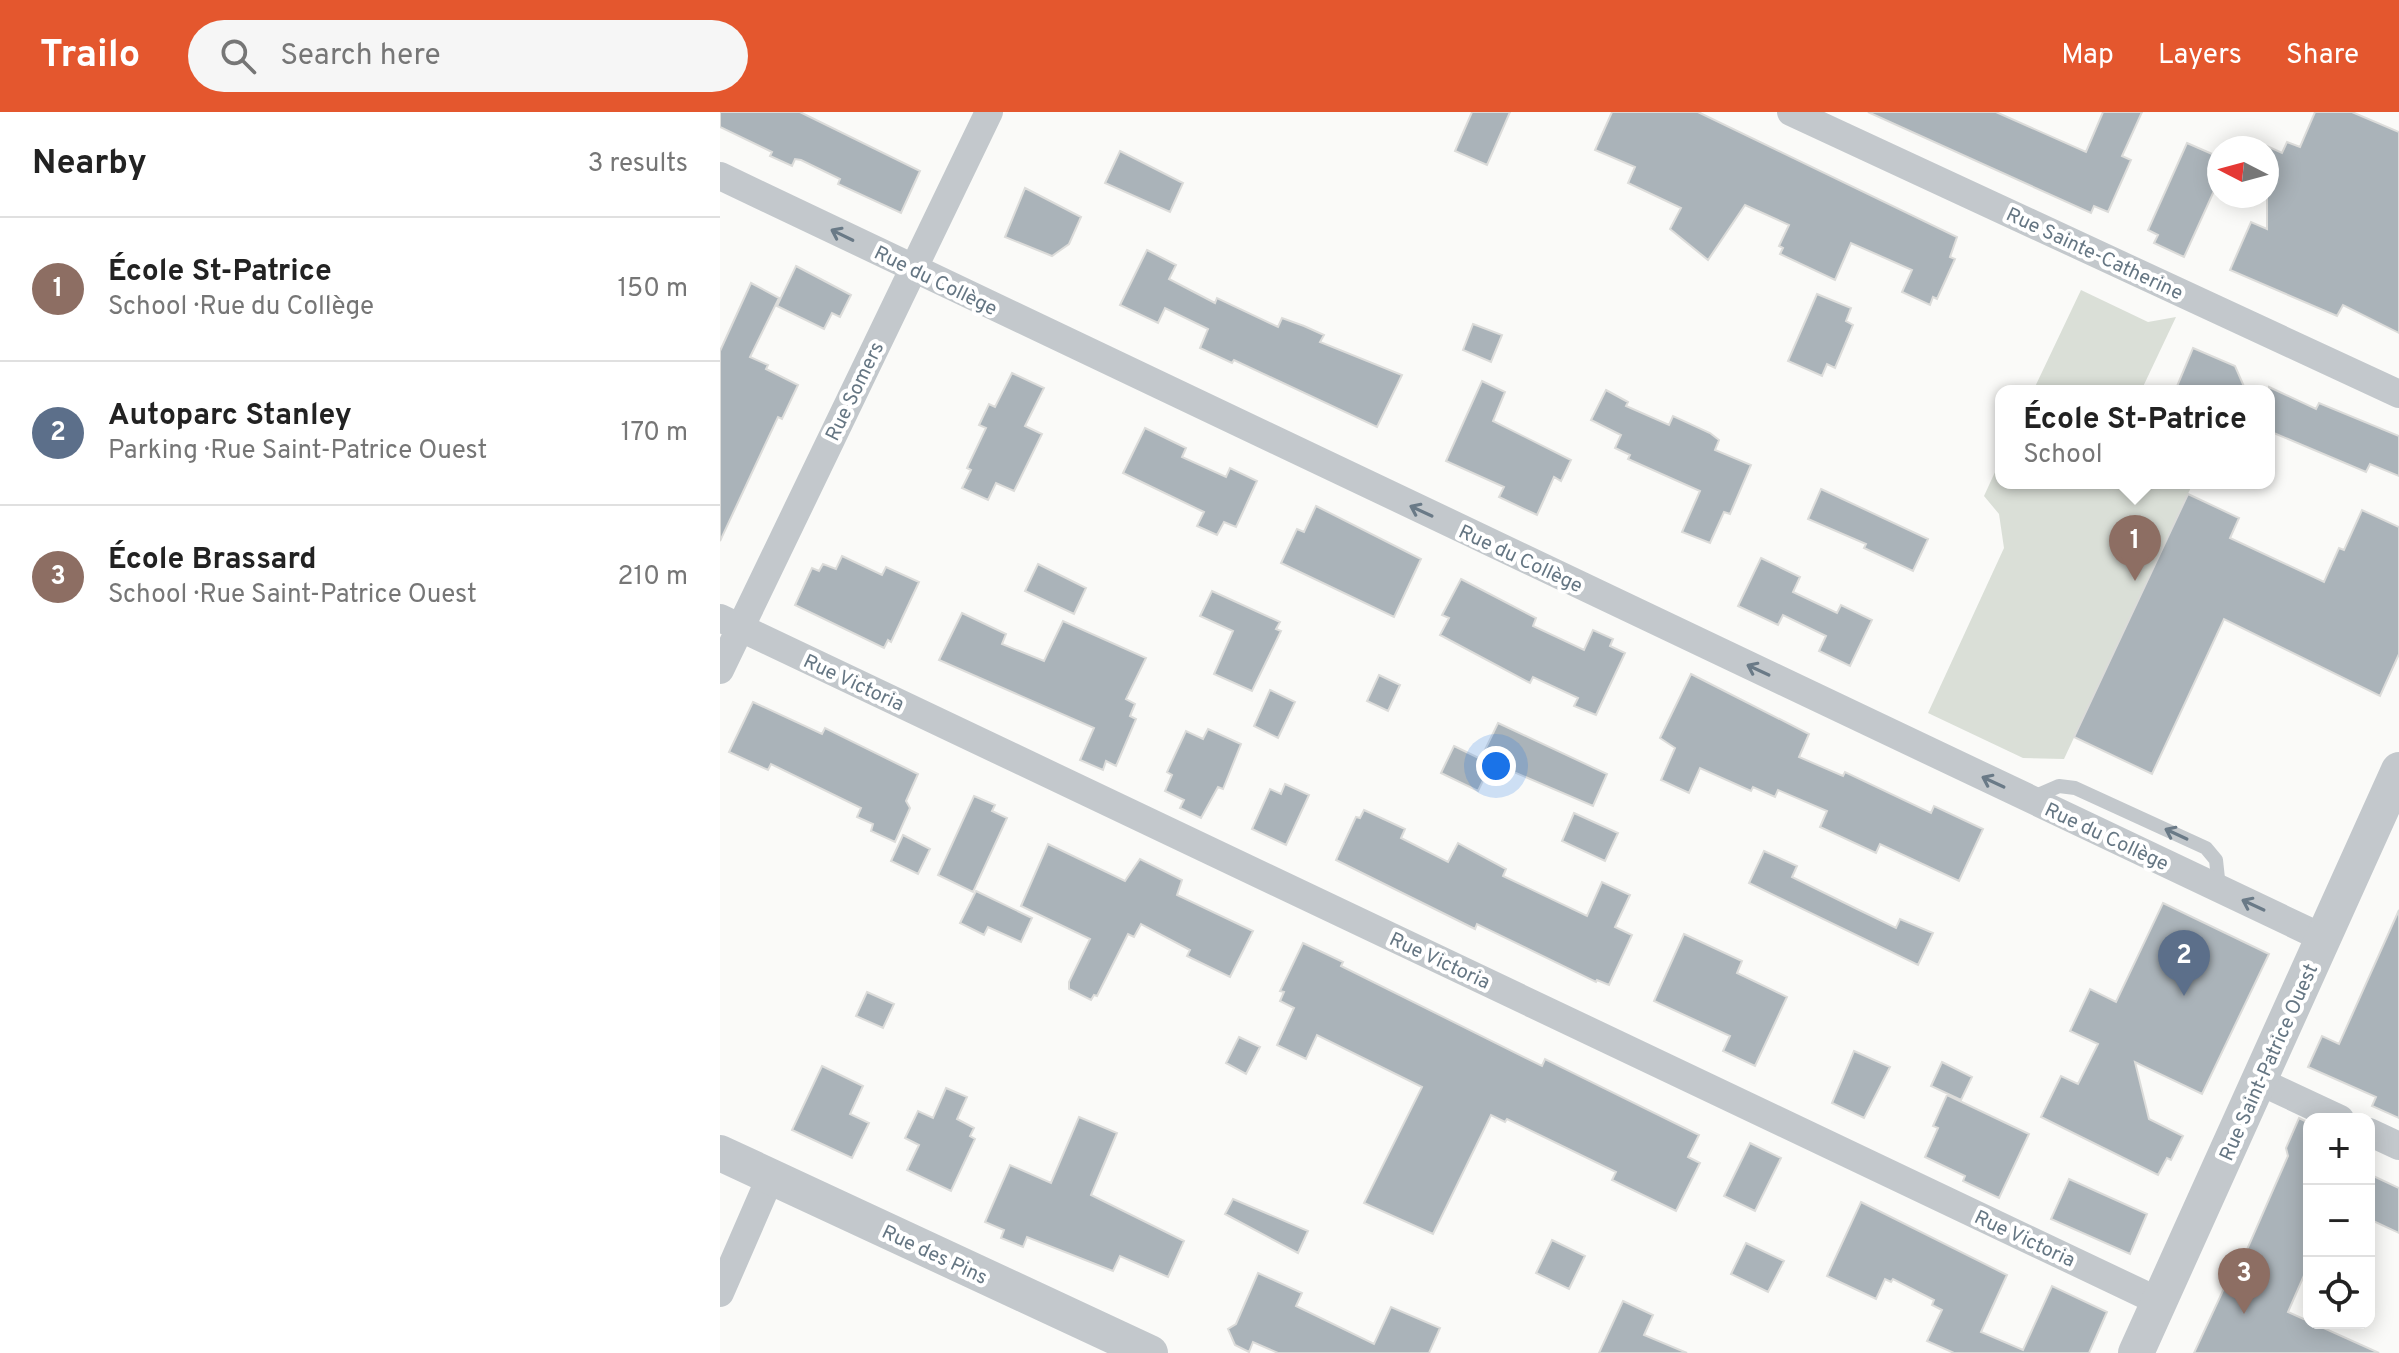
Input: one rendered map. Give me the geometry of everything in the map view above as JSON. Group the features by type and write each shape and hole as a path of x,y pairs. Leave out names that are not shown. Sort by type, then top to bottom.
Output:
{"street":[{"name":"Rue Somers","path":"720,670 730,623 912,270 989,112"},
{"name":"Rue Sainte-Catherine","path":"1791,112 2399,394"},
{"name":"Rue du Collège","path":"720,176 912,270 2323,938"},
{"name":"Rue Victoria","path":"730,623 2160,1302"},
{"name":"Rue Saint-Patrice Ouest","path":"2136,1353 2399,770"},
{"path":"2259,1081 2327,1113"},
{"path":"2375,1135 2399,1146"},
{"name":"Rue des Pins","path":"720,1153 1150,1353"},
{"path":"720,1293 770,1178"}],"shaded area":[{"path":"2081,290 2148,322 2176,317 2144,385 2036,385"},
{"path":"1995,472 1995,489 2190,489 2064,759 2023,758 1928,713 2004,548 1999,514 1984,496"}],"building":[{"path":"720,112 800,112 920,171 901,213 838,184 840,179 801,160 795,159 792,166 770,156 772,152 720,127"},
{"path":"1472,112 1510,112 1487,165 1455,151"},
{"path":"1612,112 1698,112 1957,237 1950,257 1955,259 1937,299 1933,297 1930,305 1902,292 1912,270 1851,243 1835,280 1780,254 1783,248 1779,246 1789,225 1745,205 1708,260 1670,229 1681,208 1628,183 1635,167 1595,150"},
{"path":"1868,112 1996,112 2086,152 2103,112 2142,112 2122,156 2131,160 2108,212 2094,206 2091,213"},
{"path":"2315,112 2352,112 2399,132 2399,333 2343,305 2337,316 2230,270 2251,222 2267,229 2267,208 2279,208 2279,152 2282,153 2287,142 2300,147"},
{"path":"2187,143 2207,152 2207,206 2184,257 2154,243 2158,235 2148,230"},
{"path":"1120,151 1183,183 1170,212 1105,183"},
{"path":"1025,188 1081,217 1069,244 1052,256 1005,237"},
{"path":"1147,250 1176,265 1169,279 1215,303 1217,298 1278,327 1282,318 1304,326 1324,335 1320,342 1402,375 1377,427 1234,360 1232,363 1200,348 1208,329 1165,308 1158,323 1120,305"},
{"path":"796,266 851,295 840,317 832,313 824,329 777,306"},
{"path":"751,283 779,298 750,357 798,385 782,419 778,417 720,541 720,351"},
{"path":"1817,294 1851,308 1846,321 1853,325 1835,368 1827,364 1822,376 1788,361"},
{"path":"1473,324 1502,335 1491,362 1463,350"},
{"path":"2193,348 2235,366 2243,385 2178,385"},
{"path":"1012,373 1044,388 1025,426 1042,434 1014,491 996,483 988,500 962,488 971,470 967,468 986,428 979,425 989,404 995,407"},
{"path":"1482,381 1505,392 1493,421 1571,460 1561,481 1554,477 1537,515 1499,497 1504,487 1446,461"},
{"path":"1606,390 1628,402 1626,406 1669,425 1673,416 1710,433 1719,440 1715,450 1751,465 1730,514 1724,512 1710,543 1682,532 1700,491 1628,459 1630,455 1615,448 1621,435 1591,420"},
{"path":"2275,390 2316,409 2319,403 2399,436 2399,476 2370,464 2366,472 2275,434"},
{"path":"1145,428 1186,448 1182,457 1226,477 1230,468 1257,481 1236,527 1224,522 1217,535 1197,526 1204,512 1123,473"},
{"path":"1821,489 1928,539 1913,571 1864,548 1866,544 1808,519"},
{"path":"2188,494 2239,518 2230,538 2324,582 2339,548 2344,550 2362,510 2399,527 2399,654 2380,696 2224,619 2152,774 2074,737"},
{"path":"1316,506 1421,559 1394,617 1281,563 1297,529 1304,532"},
{"path":"842,556 882,575 886,567 919,582 891,642 888,640 884,648 795,605 812,568 819,571 823,564 836,569"},
{"path":"1761,558 1800,577 1793,592 1837,613 1841,605 1872,620 1850,666 1819,651 1826,636 1783,615 1778,625 1738,606"},
{"path":"1038,564 1086,588 1074,614 1025,591"},
{"path":"1461,579 1536,618 1533,626 1584,650 1593,630 1613,639 1610,646 1625,653 1596,715 1574,706 1578,698 1533,677 1530,683 1440,635 1449,618 1442,615"},
{"path":"1212,591 1280,622 1276,629 1281,631 1252,691 1214,674 1233,631 1200,616"},
{"path":"962,613 1006,634 1002,644 1044,661 1063,621 1146,658 1126,699 1135,704 1130,716 1136,719 1116,766 1106,761 1103,770 1080,760 1094,728 939,660"},
{"path":"1691,674 1809,734 1799,757 1843,776 1845,772 1931,813 1934,806 1983,829 1959,881 1880,844 1876,853 1820,827 1827,811 1778,790 1775,797 1753,787 1751,791 1700,768 1689,793 1661,780 1675,748 1660,738"},
{"path":"1379,675 1400,685 1388,711 1367,701"},
{"path":"1270,690 1295,702 1278,738 1254,726"},
{"path":"753,702 822,734 825,728 918,774 906,801 910,808 895,842 871,831 873,824 857,817 861,808 771,764 768,770 729,752"},
{"path":"1498,723 1607,774 1593,806 1481,758"},
{"path":"1208,729 1241,744 1223,789 1218,787 1201,818 1180,808 1184,800 1165,791 1172,775 1167,772 1186,731 1203,739"},
{"path":"1454,746 1491,764 1478,791 1441,773"},
{"path":"1285,784 1309,795 1286,845 1252,829 1270,789 1281,794"},
{"path":"974,796 995,805 992,811 1007,818 973,892 938,875"},
{"path":"1364,810 1405,829 1401,838 1448,862 1458,843 1506,869 1503,876 1587,916 1602,882 1630,895 1615,927 1632,935 1609,985 1596,982 1477,924 1475,929 1336,860 1356,817 1360,818"},
{"path":"1574,813 1618,833 1605,861 1562,841"},
{"path":"903,835 930,849 918,874 891,861"},
{"path":"1048,844 1125,881 1140,859 1182,880 1177,895 1253,931 1230,977 1187,956 1190,950 1141,924 1134,937 1128,934 1097,996 1094,995 1091,1000 1069,989 1069,982 1090,939 1021,906"},
{"path":"1764,851 1797,866 1792,877 1896,928 1900,919 1933,933 1918,965 1749,883"},
{"path":"976,891 1032,918 1021,942 988,927 984,935 960,923"},
{"path":"2163,903 2269,954 2202,1094 2135,1062 2149,1119 2183,1136 2171,1160 2167,1158 2158,1175 2041,1117 2061,1076 2078,1084 2098,1044 2070,1031 2090,989 2116,1002"},
{"path":"2399,910 2399,1118 2372,1106 2376,1097 2308,1067 2322,1036 2339,1044"},
{"path":"1684,934 1742,961 1737,973 1787,997 1755,1066 1723,1051 1730,1036 1654,1001"},
{"path":"1303,943 1343,962 1341,966 1542,1066 1545,1059 1699,1135 1688,1157 1700,1163 1676,1211 1612,1180 1616,1172 1507,1119 1505,1122 1491,1115 1433,1234 1364,1203 1422,1087 1317,1035 1306,1059 1277,1045 1294,1008 1280,1001 1284,992 1280,991"},
{"path":"867,992 894,1004 883,1028 856,1016"},
{"path":"1239,1037 1260,1047 1246,1074 1226,1063"},
{"path":"1854,1051 1890,1067 1864,1118 1832,1103"},
{"path":"1942,1062 1972,1077 1961,1100 1931,1086"},
{"path":"822,1066 863,1086 850,1114 869,1123 852,1158 792,1130"},
{"path":"946,1088 967,1097 957,1119 974,1128 970,1136 975,1139 951,1191 907,1170 919,1145 905,1138 918,1111 933,1118"},
{"path":"1947,1095 2029,1134 1999,1198 1963,1181 1965,1176 1925,1157 1938,1128 1933,1126"},
{"path":"1079,1117 1117,1133 1091,1195 1184,1241 1168,1277 1120,1256 1113,1271 1027,1237 1023,1247 1001,1238 1004,1230 985,1222 1010,1165 1051,1183"},
{"path":"2299,1118 2303,1120 2303,1278 2288,1312 2303,1319 2303,1329 2326,1329 2379,1353 2194,1353 2226,1284 2231,1286 2288,1156 2286,1148"},
{"path":"1750,1143 1781,1158 1755,1211 1724,1196"},
{"path":"2375,1177 2399,1188 2399,1233 2375,1222"},
{"path":"2069,1179 2147,1214 2130,1254 2051,1219"},
{"path":"1233,1199 1308,1231 1298,1253 1225,1214"},
{"path":"1861,1202 2007,1275 1981,1332 2023,1350 2052,1286 2107,1312 2089,1353 1954,1353 1927,1341 1942,1310 1932,1305 1934,1300 1893,1279 1891,1282 1885,1279 1876,1299 1827,1276"},
{"path":"1552,1240 1585,1256 1569,1289 1536,1273"},
{"path":"1746,1243 1784,1261 1768,1292 1731,1274"},
{"path":"1258,1273 1302,1293 1296,1306 1374,1344 1391,1307 1440,1328 1429,1353 1278,1353 1253,1342 1249,1352 1235,1345 1228,1329 1236,1324"},
{"path":"1623,1301 1653,1315 1644,1335 1687,1353 1599,1353"}],"place":[{"name":"École St-Patrice","path":"2135,581"},
{"name":"Autoparc Stanley","path":"2184,996"},
{"name":"École Brassard","path":"2244,1314"}]}
